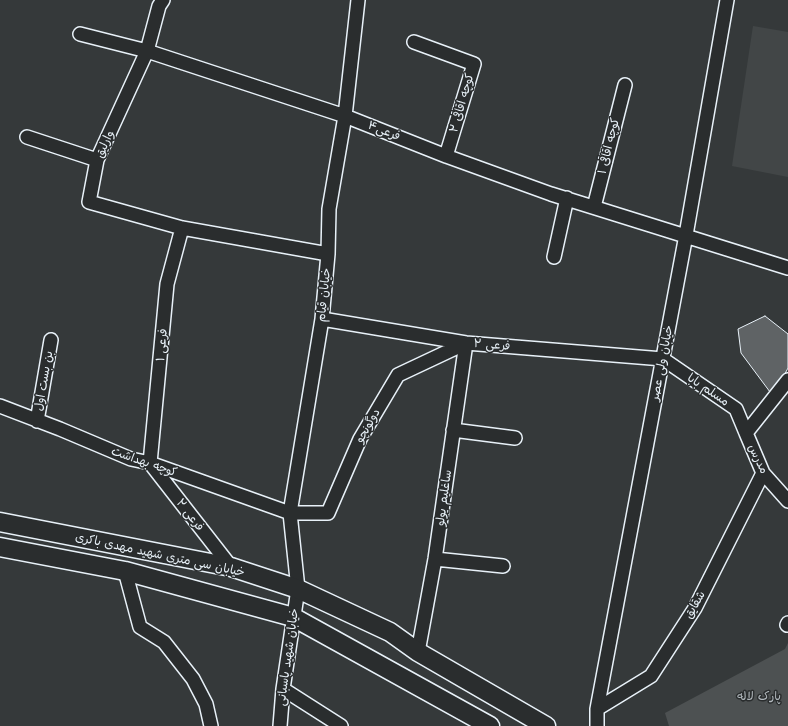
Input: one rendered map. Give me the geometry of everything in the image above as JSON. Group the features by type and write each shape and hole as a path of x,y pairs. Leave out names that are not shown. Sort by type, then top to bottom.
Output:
{"main road":[{"name":"خیابان سی متری شهید مهدی باکری","path":"0,522 231,567 298,589 390,632 418,652 546,726"},
{"name":"خیابان سی متری شهید مهدی باکری","path":"0,548 125,571 293,617 490,726"}],"street":[{"name":"وارلیق","path":"163,0 159,6 147,51 97,160 89,202 182,228"},
{"name":"خیابان قیام","path":"298,589 290,512 322,319 328,254 330,209 345,116 358,0"},
{"name":"خیابان ولی عصر","path":"597,726 596,709 686,235 727,0"},
{"name":"فرعی۴","path":"80,34 147,51 345,116 446,156 551,194 788,268"},
{"name":"کوچه اقاقی ۲","path":"414,42 474,64 446,156"},
{"name":"کوچه اقاقی ۱","path":"594,207 625,85"},
{"path":"27,137 97,160"},
{"path":"554,258 567,198"},
{"path":"182,228 328,254"},
{"name":"فرعی ۱","path":"150,463 167,284 182,228"},
{"name":"فرعی ۲","path":"322,319 466,343 663,359"},
{"name":"بن بست اول","path":"37,421 50,340"},
{"name":"ساغلیم یولو","path":"418,652 435,559 466,343"},
{"name":"دوگونچو","path":"290,512 328,513 360,439 398,376 466,343"},
{"name":"مسلم بابا","path":"663,359 736,409 746,433"},
{"path":"746,433 788,380"},
{"name":"کوچه بهداشت","path":"0,406 131,459 150,463 290,512"},
{"path":"453,430 515,438"},
{"name":"مدرس","path":"746,433 763,473 788,502"},
{"name":"فرعی ۲","path":"150,463 231,567"},
{"name":"شقایق","path":"596,709 651,676 695,608 763,473"},
{"path":"435,559 503,566"},
{"path":"125,571 140,627 164,642 193,680 206,704 211,726"},
{"name":"خیابان شهید پاسبانی","path":"280,726 283,688 298,589"},
{"path":"283,688 341,726"}],"shaded area":[{"path":"753,26 788,32 788,177 732,166"}],"green space":[{"name":"پارک لاله","path":"788,643 788,726 669,726 665,713 785,649"}],"building":[{"path":"765,316 788,334 788,368 773,396 741,353 738,329"}]}
